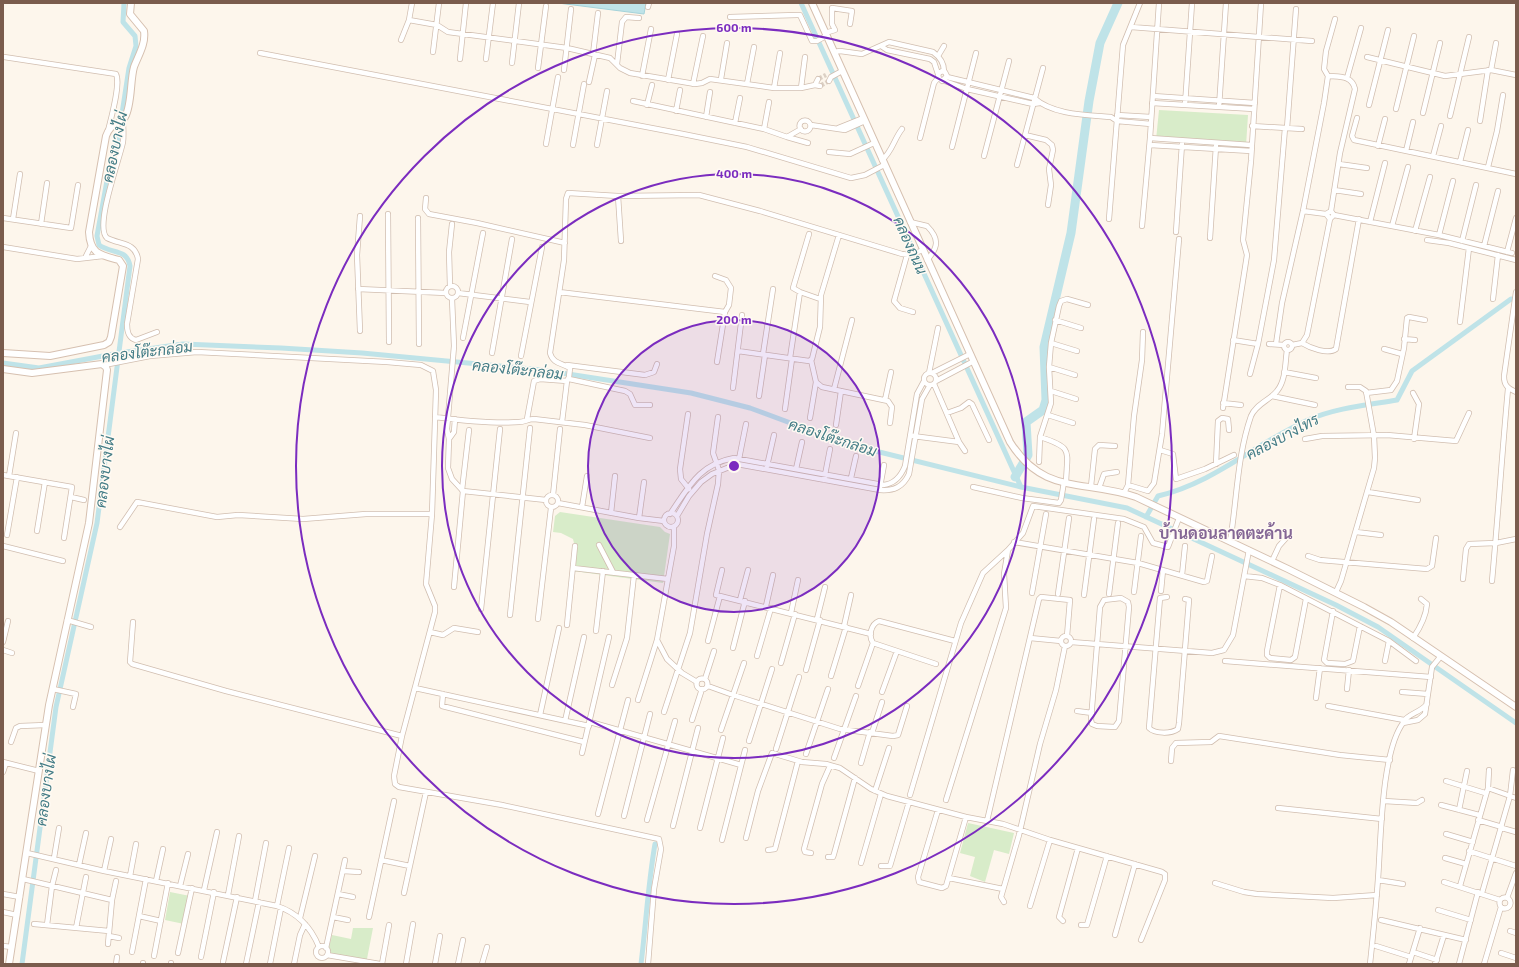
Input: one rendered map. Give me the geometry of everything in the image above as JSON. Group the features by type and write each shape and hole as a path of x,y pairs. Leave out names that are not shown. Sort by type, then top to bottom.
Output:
{"street":[{"path":"108,130 120,121 126,114 133,75 144,35 144,31 130,14 131,3"},
{"path":"401,40 409,20 412,3"},
{"path":"433,52 439,3"},
{"path":"460,59 466,3"},
{"path":"486,59 493,3"},
{"path":"512,63 519,3"},
{"path":"812,3 862,120 910,222 921,251 927,260 968,355 1010,442 1029,466 1049,479 1091,486 1136,497 1179,519 1230,542 1248,553 1272,561 1336,592 1391,622 1439,657 1516,707"},
{"path":"730,17 800,15 810,39 817,41 835,30 832,24 832,8 834,3"},
{"path":"1110,219 1122,52 1125,39 1140,3"},
{"path":"1142,226 1150,145 1159,3"},
{"path":"1185,105 1192,3"},
{"path":"1219,107 1226,3"},
{"path":"1240,405 1223,405 1247,255 1243,240 1252,145 1252,126 1255,103 1261,3"},
{"path":"538,68 546,6"},
{"path":"832,8 852,11 850,24"},
{"path":"564,70 571,9"},
{"path":"1250,374 1258,344 1274,255 1296,9"},
{"path":"589,82 594,54 598,13"},
{"path":"617,64 622,22 626,17 639,18"},
{"path":"1276,344 1282,303 1303,211 1328,76 1324,69 1326,51 1335,19"},
{"path":"409,20 437,25 448,32 541,43 594,54 610,58 630,73 693,84 702,83 710,79 721,79 774,88 801,88 817,85 818,79"},
{"path":"1131,27 1312,41"},
{"path":"1348,78 1361,28"},
{"path":"642,76 651,29"},
{"path":"1369,105 1388,30"},
{"path":"668,80 677,34"},
{"path":"693,84 703,36"},
{"path":"1396,109 1414,36"},
{"path":"1450,116 1469,37"},
{"path":"834,52 840,51 862,54 889,42 933,52 938,56 944,66 944,71 941,78 934,83 920,138"},
{"path":"721,79 727,43"},
{"path":"1423,113 1440,43"},
{"path":"1480,121 1489,70 1496,43"},
{"path":"881,46 887,50 930,59 934,62 941,78 967,89 1033,104 1040,103 1084,114 1112,118 1117,121 1151,124"},
{"path":"938,56 944,46"},
{"path":"747,84 754,47"},
{"path":"260,53 552,108 747,147 851,178 859,177 872,172 882,164 888,155 893,142 902,129"},
{"path":"774,88 780,53"},
{"path":"952,147 976,53"},
{"path":"4,57 116,74 118,78 90,232 91,246 85,258"},
{"path":"801,88 805,57"},
{"path":"1367,57 1445,76 1489,70 1516,75"},
{"path":"984,156 1009,61"},
{"path":"1017,165 1043,68"},
{"path":"830,77 841,72"},
{"path":"1287,350 1290,349 1292,345 1302,342 1310,327 1339,164 1356,89 1354,83 1348,78 1328,76"},
{"path":"546,144 558,77"},
{"path":"941,78 969,82 1034,98 1040,103"},
{"path":"573,144 584,84"},
{"path":"647,105 652,85"},
{"path":"676,111 680,90"},
{"path":"597,145 607,91"},
{"path":"706,117 710,92"},
{"path":"1488,168 1497,131 1502,94"},
{"path":"1153,96 1255,103"},
{"path":"735,123 740,98"},
{"path":"633,101 764,129 808,143"},
{"path":"764,129 770,102"},
{"path":"1152,103 1254,109"},
{"path":"1112,118 1118,115 1152,117"},
{"path":"1357,118 1352,139 1378,146 1516,173"},
{"path":"1378,146 1385,119"},
{"path":"801,129 800,124 803,121 808,121 811,125 838,128 862,120"},
{"path":"120,121 123,141 108,196 103,231 107,238 132,247 138,259 127,324 128,334 136,340 157,332"},
{"path":"1406,151 1413,122"},
{"path":"801,129 807,132 811,125"},
{"path":"1252,126 1302,129"},
{"path":"1433,156 1441,126"},
{"path":"787,137 801,129"},
{"path":"1460,162 1468,130"},
{"path":"1025,135 1046,140 1052,145 1053,150 1049,169 1051,185 1048,205"},
{"path":"1150,138 1252,145"},
{"path":"1176,232 1183,140"},
{"path":"1210,238 1216,142"},
{"path":"829,152 850,154 873,143"},
{"path":"1150,145 1251,151"},
{"path":"1370,222 1385,163"},
{"path":"1339,164 1367,168"},
{"path":"1392,226 1408,168"},
{"path":"13,220 20,174"},
{"path":"1416,231 1430,177"},
{"path":"1439,235 1453,181"},
{"path":"41,224 47,183"},
{"path":"3,218 71,228 78,185"},
{"path":"1462,241 1476,185"},
{"path":"1334,190 1361,194"},
{"path":"1484,246 1498,191"},
{"path":"657,364 654,372 645,375 565,365 556,363 551,357 550,353 565,244 566,199 568,193 618,196 662,194 699,195 760,211 909,255 921,251"},
{"path":"618,196 621,241"},
{"path":"426,198 425,210 429,214 477,223 565,244"},
{"path":"1303,211 1358,219 1439,235 1512,253"},
{"path":"388,214 389,342"},
{"path":"360,216 357,255 360,331"},
{"path":"418,218 419,344"},
{"path":"1507,252 1516,218"},
{"path":"1302,342 1315,349 1329,351 1336,349 1358,219"},
{"path":"910,222 927,226 935,239 936,251 927,260"},
{"path":"446,294 447,289 450,286 449,252 452,224"},
{"path":"463,338 483,233"},
{"path":"809,234 793,286 794,289 800,292 820,299"},
{"path":"810,418 816,382 811,360 820,327 820,299 839,235"},
{"path":"492,352 500,298 512,239"},
{"path":"1128,485 1143,490 1148,490 1151,488 1160,450 1179,239"},
{"path":"1427,240 1469,248 1516,260"},
{"path":"91,246 103,256"},
{"path":"3,247 85,258 103,256 119,260 123,266 109,342 104,345 50,356 3,353"},
{"path":"522,356 530,302 542,247"},
{"path":"1460,322 1469,248"},
{"path":"909,255 894,301 900,308 913,312"},
{"path":"1493,299 1498,255"},
{"path":"715,276 726,280 731,288 729,305 725,312 717,362"},
{"path":"450,286 456,288 458,293"},
{"path":"358,289 446,294 452,299"},
{"path":"759,396 773,289"},
{"path":"559,292 725,312"},
{"path":"785,409 800,292"},
{"path":"530,302 458,293 452,299 454,346 447,418 449,439 449,474 456,485 463,490 546,500"},
{"path":"1516,293 1512,311 1504,376 1504,384 1508,389 1516,392"},
{"path":"1039,462 1040,437 1051,403 1051,343 1055,320 1063,299 1088,305"},
{"path":"733,388 742,315"},
{"path":"1367,395 1391,390 1397,381 1406,318 1409,317 1425,320"},
{"path":"834,389 852,320"},
{"path":"1055,320 1081,328"},
{"path":"930,373 938,328"},
{"path":"1124,493 1128,485 1134,416 1142,360 1143,332"},
{"path":"1404,339 1415,340"},
{"path":"1233,340 1258,344"},
{"path":"1269,344 1284,345 1287,342 1292,345"},
{"path":"1051,343 1077,351"},
{"path":"1230,542 1241,466 1242,448 1252,413 1260,404 1278,390 1282,382 1287,350 1284,345"},
{"path":"1384,349 1402,354"},
{"path":"738,351 811,360"},
{"path":"3,369 32,373 107,364 150,356 197,352 421,365 433,371 435,377 436,417 432,514 426,584 435,606 432,633 402,736 394,776 395,784 400,787 530,810 659,839 661,849 654,889 648,964"},
{"path":"638,700 657,640 675,539 674,527 678,522 677,516 692,492 706,478 719,470 737,464 880,490 893,490 900,486 906,479 913,436 917,394 924,381 924,377 968,355"},
{"path":"913,436 922,399 934,383 972,362"},
{"path":"9,964 20,897 25,880 46,725 72,621 89,523 107,364"},
{"path":"948,364 952,372"},
{"path":"562,422 568,379 571,370 565,365"},
{"path":"1050,367 1074,374"},
{"path":"885,400 891,372"},
{"path":"1284,372 1316,378"},
{"path":"930,373 935,375 934,383 959,442 965,451"},
{"path":"528,419 534,381 540,379 568,379 625,391 630,394 635,405 650,405"},
{"path":"924,381 934,383"},
{"path":"816,382 822,387 885,400 892,404 890,423"},
{"path":"1336,592 1368,492 1375,458 1374,436 1367,395 1364,388 1348,387"},
{"path":"1492,581 1500,494 1500,469 1508,389"},
{"path":"836,425 842,391"},
{"path":"1051,391 1076,399"},
{"path":"1413,393 1419,404 1414,439"},
{"path":"1272,396 1314,405"},
{"path":"947,413 961,408 968,402 972,404 989,440"},
{"path":"688,414 680,469 681,478 692,492"},
{"path":"1305,440 1322,436 1387,435 1414,439 1456,441 1469,414"},
{"path":"1048,415 1073,423"},
{"path":"436,417 520,422 528,419 562,422 650,438"},
{"path":"449,439 454,432 455,418"},
{"path":"664,712 692,624 707,534 718,484 719,470 713,456 713,448 718,418"},
{"path":"1216,464 1218,421 1222,418 1228,419 1229,430"},
{"path":"739,459 746,424"},
{"path":"510,615 530,428"},
{"path":"481,609 500,429"},
{"path":"553,495 560,429"},
{"path":"454,587 469,430"},
{"path":"9,476 16,433"},
{"path":"766,470 774,435"},
{"path":"913,436 959,442"},
{"path":"973,487 1022,498 1059,503 1065,482 1067,453 1065,448 1058,443 1040,437"},
{"path":"796,469 802,442"},
{"path":"1091,486 1095,449 1099,445 1115,446"},
{"path":"824,480 830,449"},
{"path":"1160,450 1173,454 1176,479 1188,476 1234,455"},
{"path":"851,478 856,456"},
{"path":"664,520 666,516 670,514 687,487 700,474 716,464 730,459 739,459 881,484 894,482 908,467"},
{"path":"880,490 884,465"},
{"path":"1099,488 1104,474 1117,472"},
{"path":"3,475 72,487 64,538"},
{"path":"582,507 587,476"},
{"path":"611,513 616,476"},
{"path":"7,535 17,477"},
{"path":"37,530 46,482"},
{"path":"639,518 644,482"},
{"path":"1368,492 1418,500"},
{"path":"546,500 549,496 553,495"},
{"path":"553,495 557,497 558,503"},
{"path":"71,497 84,500"},
{"path":"546,500 547,505 551,508"},
{"path":"120,527 137,502 217,517 238,515 303,519 366,514 432,514"},
{"path":"558,503 639,518 664,520"},
{"path":"551,508 555,507 558,503"},
{"path":"910,795 961,623 983,574 1023,533 1033,506 1124,519 1144,527 1153,543 1158,546 1168,547 1179,519"},
{"path":"538,619 551,508"},
{"path":"670,514 677,516"},
{"path":"1032,593 1046,514"},
{"path":"1058,594 1069,518"},
{"path":"1084,595 1094,519"},
{"path":"664,520 668,526 674,527"},
{"path":"1109,594 1118,523"},
{"path":"1356,532 1381,535"},
{"path":"1134,592 1141,536"},
{"path":"1272,561 1279,546 1287,537"},
{"path":"1308,556 1316,560 1346,563 1429,568 1432,566 1436,538"},
{"path":"1463,579 1466,548 1469,544 1496,543 1516,539"},
{"path":"1014,542 1040,548 1138,563 1204,582 1208,581 1212,556"},
{"path":"599,544 613,572"},
{"path":"3,546 63,561"},
{"path":"567,625 575,546"},
{"path":"1182,576 1185,546"},
{"path":"946,800 1006,608 1004,574 1008,550"},
{"path":"1071,642 1212,653 1224,650 1230,642 1248,553"},
{"path":"573,568 668,579"},
{"path":"722,570 716,595 793,613 871,634"},
{"path":"733,648 748,570"},
{"path":"1161,591 1163,570"},
{"path":"596,631 603,571"},
{"path":"612,685 627,638 634,575"},
{"path":"757,656 768,607 773,575"},
{"path":"1244,576 1262,578 1280,585 1333,611 1389,641 1416,661"},
{"path":"781,663 793,613 798,580"},
{"path":"1280,585 1267,651 1267,655 1270,658 1291,660 1295,657 1306,599"},
{"path":"806,670 819,620 825,587"},
{"path":"708,641 720,596"},
{"path":"831,676 852,596"},
{"path":"987,821 1039,600 1044,597 1070,600 1067,636 1070,638 1071,642"},
{"path":"1167,597 1160,598 1149,728 1153,731 1170,732 1178,729 1186,651 1189,600 1186,599"},
{"path":"1120,598 1128,602 1129,607 1126,647 1118,725 1109,728 1094,725 1091,720 1098,644 1101,603 1107,599 1120,598"},
{"path":"1413,638 1419,629 1426,609 1427,604 1421,599"},
{"path":"1333,611 1324,660 1327,663 1345,664 1353,661 1360,626"},
{"path":"3,642 8,621"},
{"path":"72,621 91,626"},
{"path":"858,686 873,643 871,634 873,626 879,621 955,641"},
{"path":"133,622 130,662 136,665 226,691 402,736"},
{"path":"432,633 440,635 446,634 454,628 478,632"},
{"path":"540,715 559,628"},
{"path":"1061,641 1063,637 1067,636"},
{"path":"566,721 584,637"},
{"path":"582,752 609,637"},
{"path":"1030,638 1061,641 1065,646"},
{"path":"657,640 667,659 688,678 697,682 699,688 702,689"},
{"path":"1385,661 1389,641"},
{"path":"1065,646 1069,646 1071,642"},
{"path":"873,643 936,664"},
{"path":"1004,902 1001,897 1020,830 1040,744 1056,690 1065,646"},
{"path":"3,650 12,653"},
{"path":"708,686 705,679 714,651"},
{"path":"882,692 897,651"},
{"path":"1370,964 1377,895 1382,819 1390,760 1396,734 1406,717 1422,709 1428,702 1432,667 1439,657"},
{"path":"1225,661 1431,677"},
{"path":"721,730 744,663"},
{"path":"1316,698 1320,668"},
{"path":"749,741 772,669"},
{"path":"1346,689 1349,670"},
{"path":"776,749 799,677"},
{"path":"697,682 701,679 705,679"},
{"path":"692,720 702,689 708,686 788,713 845,730 893,736 898,735 908,706"},
{"path":"415,688 566,721 589,724 620,731 741,765"},
{"path":"54,689 76,694 74,707"},
{"path":"806,754 828,689"},
{"path":"1402,692 1428,694"},
{"path":"443,694 442,706 584,742"},
{"path":"834,758 856,696"},
{"path":"598,814 628,700"},
{"path":"861,764 882,702"},
{"path":"1328,706 1404,721"},
{"path":"1076,711 1092,713"},
{"path":"624,816 650,714"},
{"path":"647,820 675,721"},
{"path":"11,742 16,728 20,726 46,725"},
{"path":"673,826 698,728"},
{"path":"1171,761 1172,748 1176,743 1210,742 1215,738 1222,736 1333,754 1390,760"},
{"path":"700,828 723,738"},
{"path":"875,791 889,748"},
{"path":"722,840 745,750"},
{"path":"746,838 770,755 772,753 798,761 830,766 845,770 881,794 1020,830 1162,872 1165,877 1141,940"},
{"path":"768,850 775,849 798,761"},
{"path":"3,772 5,762 39,772"},
{"path":"811,853 806,852 804,849 822,784 830,766"},
{"path":"1460,886 1485,793 1488,788 1489,770"},
{"path":"1459,964 1471,920 1502,827 1510,796 1513,770"},
{"path":"1459,810 1467,772"},
{"path":"828,857 833,856 834,854 855,778"},
{"path":"1446,781 1485,793"},
{"path":"1488,788 1516,798"},
{"path":"404,893 426,792"},
{"path":"861,863 881,794"},
{"path":"1384,801 1417,803 1422,800"},
{"path":"369,917 394,801"},
{"path":"881,866 890,866 909,802"},
{"path":"1441,804 1516,832"},
{"path":"1278,808 1382,819"},
{"path":"938,810 918,877 919,882 942,888 946,886 949,878 966,817"},
{"path":"54,858 59,828"},
{"path":"204,890 217,832"},
{"path":"79,865 86,833"},
{"path":"1446,834 1473,842"},
{"path":"228,895 239,836"},
{"path":"104,871 111,839"},
{"path":"1030,906 1050,840"},
{"path":"246,964 266,843"},
{"path":"130,876 136,844"},
{"path":"270,964 289,848"},
{"path":"1064,921 1059,917 1078,848"},
{"path":"156,881 163,849"},
{"path":"1469,851 1516,866"},
{"path":"29,853 104,871 214,892 279,907 300,918 313,934 319,947"},
{"path":"180,886 188,854"},
{"path":"300,918 315,856"},
{"path":"1080,925 1087,925 1107,856"},
{"path":"1445,858 1466,864"},
{"path":"327,955 326,948 345,860"},
{"path":"381,860 410,866"},
{"path":"1115,935 1135,864"},
{"path":"47,925 52,886 56,870"},
{"path":"343,871 359,872"},
{"path":"1501,907 1507,908 1516,873"},
{"path":"76,928 86,877"},
{"path":"949,878 1003,889"},
{"path":"132,952 146,879"},
{"path":"25,880 112,900"},
{"path":"1378,880 1403,884"},
{"path":"108,944 112,900 116,881"},
{"path":"1444,882 1480,892 1500,900 1504,897 1516,903"},
{"path":"154,956 168,883"},
{"path":"1215,883 1244,892 1257,894 1333,898 1377,895"},
{"path":"178,953 192,888"},
{"path":"201,957 214,892"},
{"path":"3,894 20,897"},
{"path":"338,894 353,897"},
{"path":"223,962 237,897"},
{"path":"1484,964 1501,907 1500,900"},
{"path":"1438,910 1471,920"},
{"path":"3,912 17,915"},
{"path":"139,916 161,921"},
{"path":"333,917 348,920"},
{"path":"1381,920 1466,940"},
{"path":"34,924 109,933 119,938"},
{"path":"294,964 300,936 305,924"},
{"path":"406,964 413,924"},
{"path":"319,957 324,958 327,955 365,963 381,964 389,925"},
{"path":"1409,964 1420,928"},
{"path":"1510,931 1516,933"},
{"path":"1436,962 1444,935"},
{"path":"435,964 440,936"},
{"path":"458,964 463,940"},
{"path":"3,946 12,947"},
{"path":"1376,946 1412,954 1442,964"},
{"path":"319,947 326,948"},
{"path":"317,964 319,957 316,951 319,947"},
{"path":"482,964 487,947"},
{"path":"1501,953 1516,958"},
{"path":"116,964 117,957"},
{"path":"340,964 342,958"}],"green space":[{"path":"1159,110 1248,115 1246,146 1156,140"},
{"path":"560,512 660,527 665,532 670,534 663,583 573,571 575,547 573,539 561,533 553,532 555,516"},
{"path":"968,823 1014,833 1009,854 994,850 985,882 970,876 975,857 960,853"},
{"path":"170,892 190,896 184,924 165,920"},
{"path":"353,928 373,928 366,964 332,958 328,951 332,935 351,939"}],"water":[{"path":"558,3 646,3 644,14"}],"waterway":[{"name":"คลองบางไผ่","path":"22,964 56,707 97,523 130,266 126,256 99,245 97,236 108,175 118,140 129,68 136,46 135,36 123,22 124,3"},
{"name":"คลองถนน","path":"801,3 1021,487"},
{"path":"1015,477 1028,455 1026,422 1043,410 1046,400 1044,347 1071,233 1089,101 1100,43 1118,3"},
{"name":"คลองบางไทร","path":"1146,517 1158,496 1198,482 1289,429 1308,420 1340,410 1397,400 1412,371 1511,299 1516,300"},
{"name":"คลองโต๊ะกล่อม","path":"3,363 39,368 119,353 183,344 281,348 362,353 542,370 691,393 750,408 847,444 1021,487 1127,508 1336,605 1378,627 1516,723"},
{"path":"641,964 655,844"}],"tunnel":[{"path":"818,79 826,75"},
{"path":"820,86 829,81"}],"district":[{"name":"บ้านดอนลาดตะค้าน","path":"1226,532"}]}
